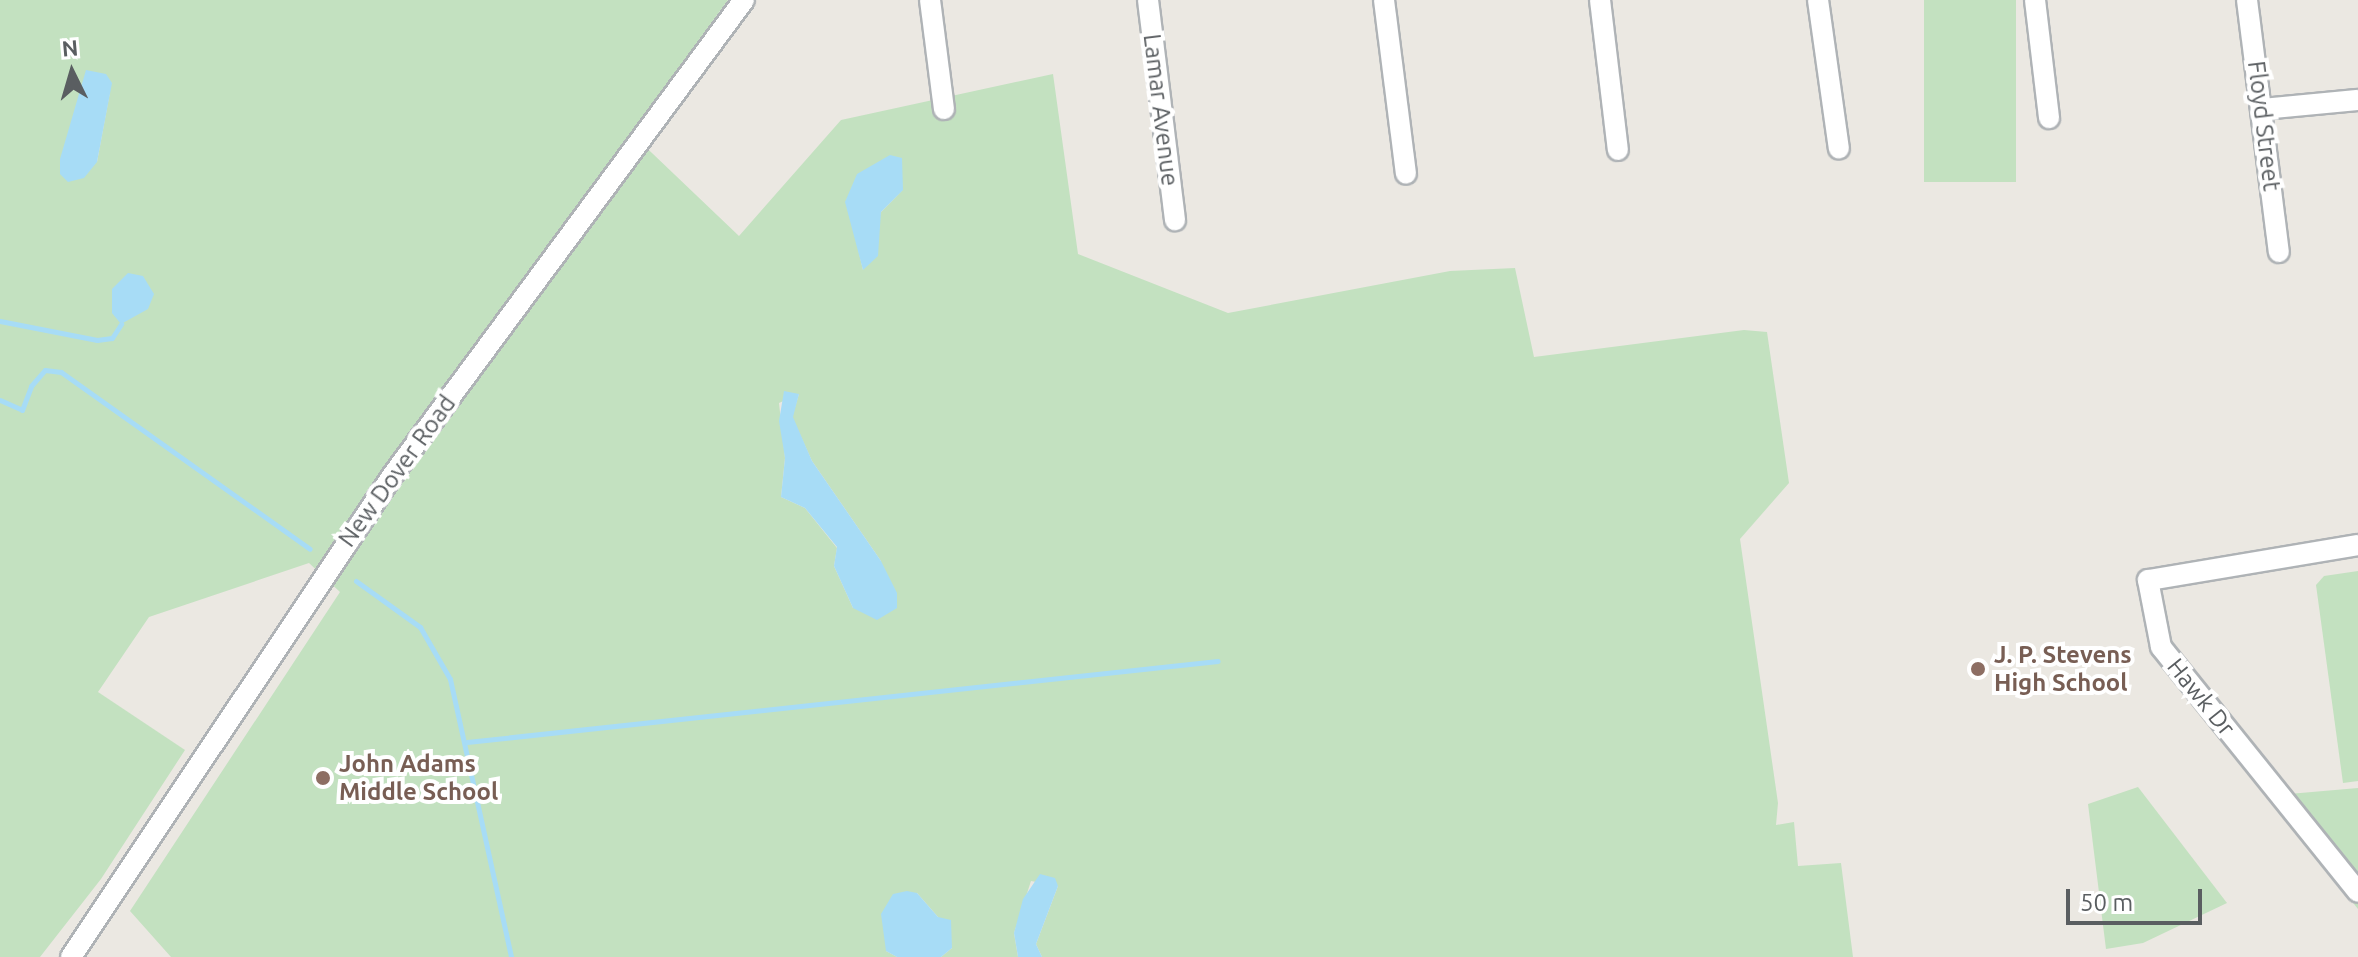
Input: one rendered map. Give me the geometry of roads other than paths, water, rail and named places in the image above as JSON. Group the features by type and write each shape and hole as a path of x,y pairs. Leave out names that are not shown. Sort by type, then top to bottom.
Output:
{"street":[{"name":"New Dover Road","path":"71,957 383,488 744,0"},
{"path":"930,0 944,109"},
{"name":"Lamar Avenue","path":"1148,0 1175,220"},
{"path":"1384,0 1406,174"},
{"path":"1600,0 1618,150"},
{"path":"1818,0 1839,149"},
{"path":"2035,0 2049,118"},
{"name":"Floyd Street","path":"2247,0 2279,252"},
{"path":"2262,109 2358,100"},
{"name":"Hawk Dr","path":"2358,545 2148,580 2161,647 2358,892"}],"water":[{"path":"86,70 106,74 112,83 97,162 84,178 68,182 60,174 60,159"},
{"path":"890,155 902,158 903,190 881,212 878,256 863,270 845,202 857,174"},
{"path":"128,273 143,276 154,294 148,309 121,324 112,313 112,289"},
{"path":"784,391 799,394 793,417 812,461 881,561 897,593 897,608 877,620 853,608 834,566 837,547 805,508 781,497 785,458 779,421"},
{"path":"1040,874 1055,878 1058,886 1036,944 1042,957 1018,957 1014,933 1023,899"},
{"path":"907,891 917,893 938,917 951,920 952,948 941,957 897,957 886,951 881,914 893,894"}],"waterway":[{"path":"0,321 97,340 112,338 121,324"},
{"path":"0,400 22,410 31,386 45,370 61,372 310,549"},
{"path":"356,581 420,627 450,679 511,957"},
{"path":"467,742 1218,661"}],"place":[{"name":"J. P. Stevens High School","path":"1978,669"},
{"name":"John Adams Middle School","path":"323,778"}]}
